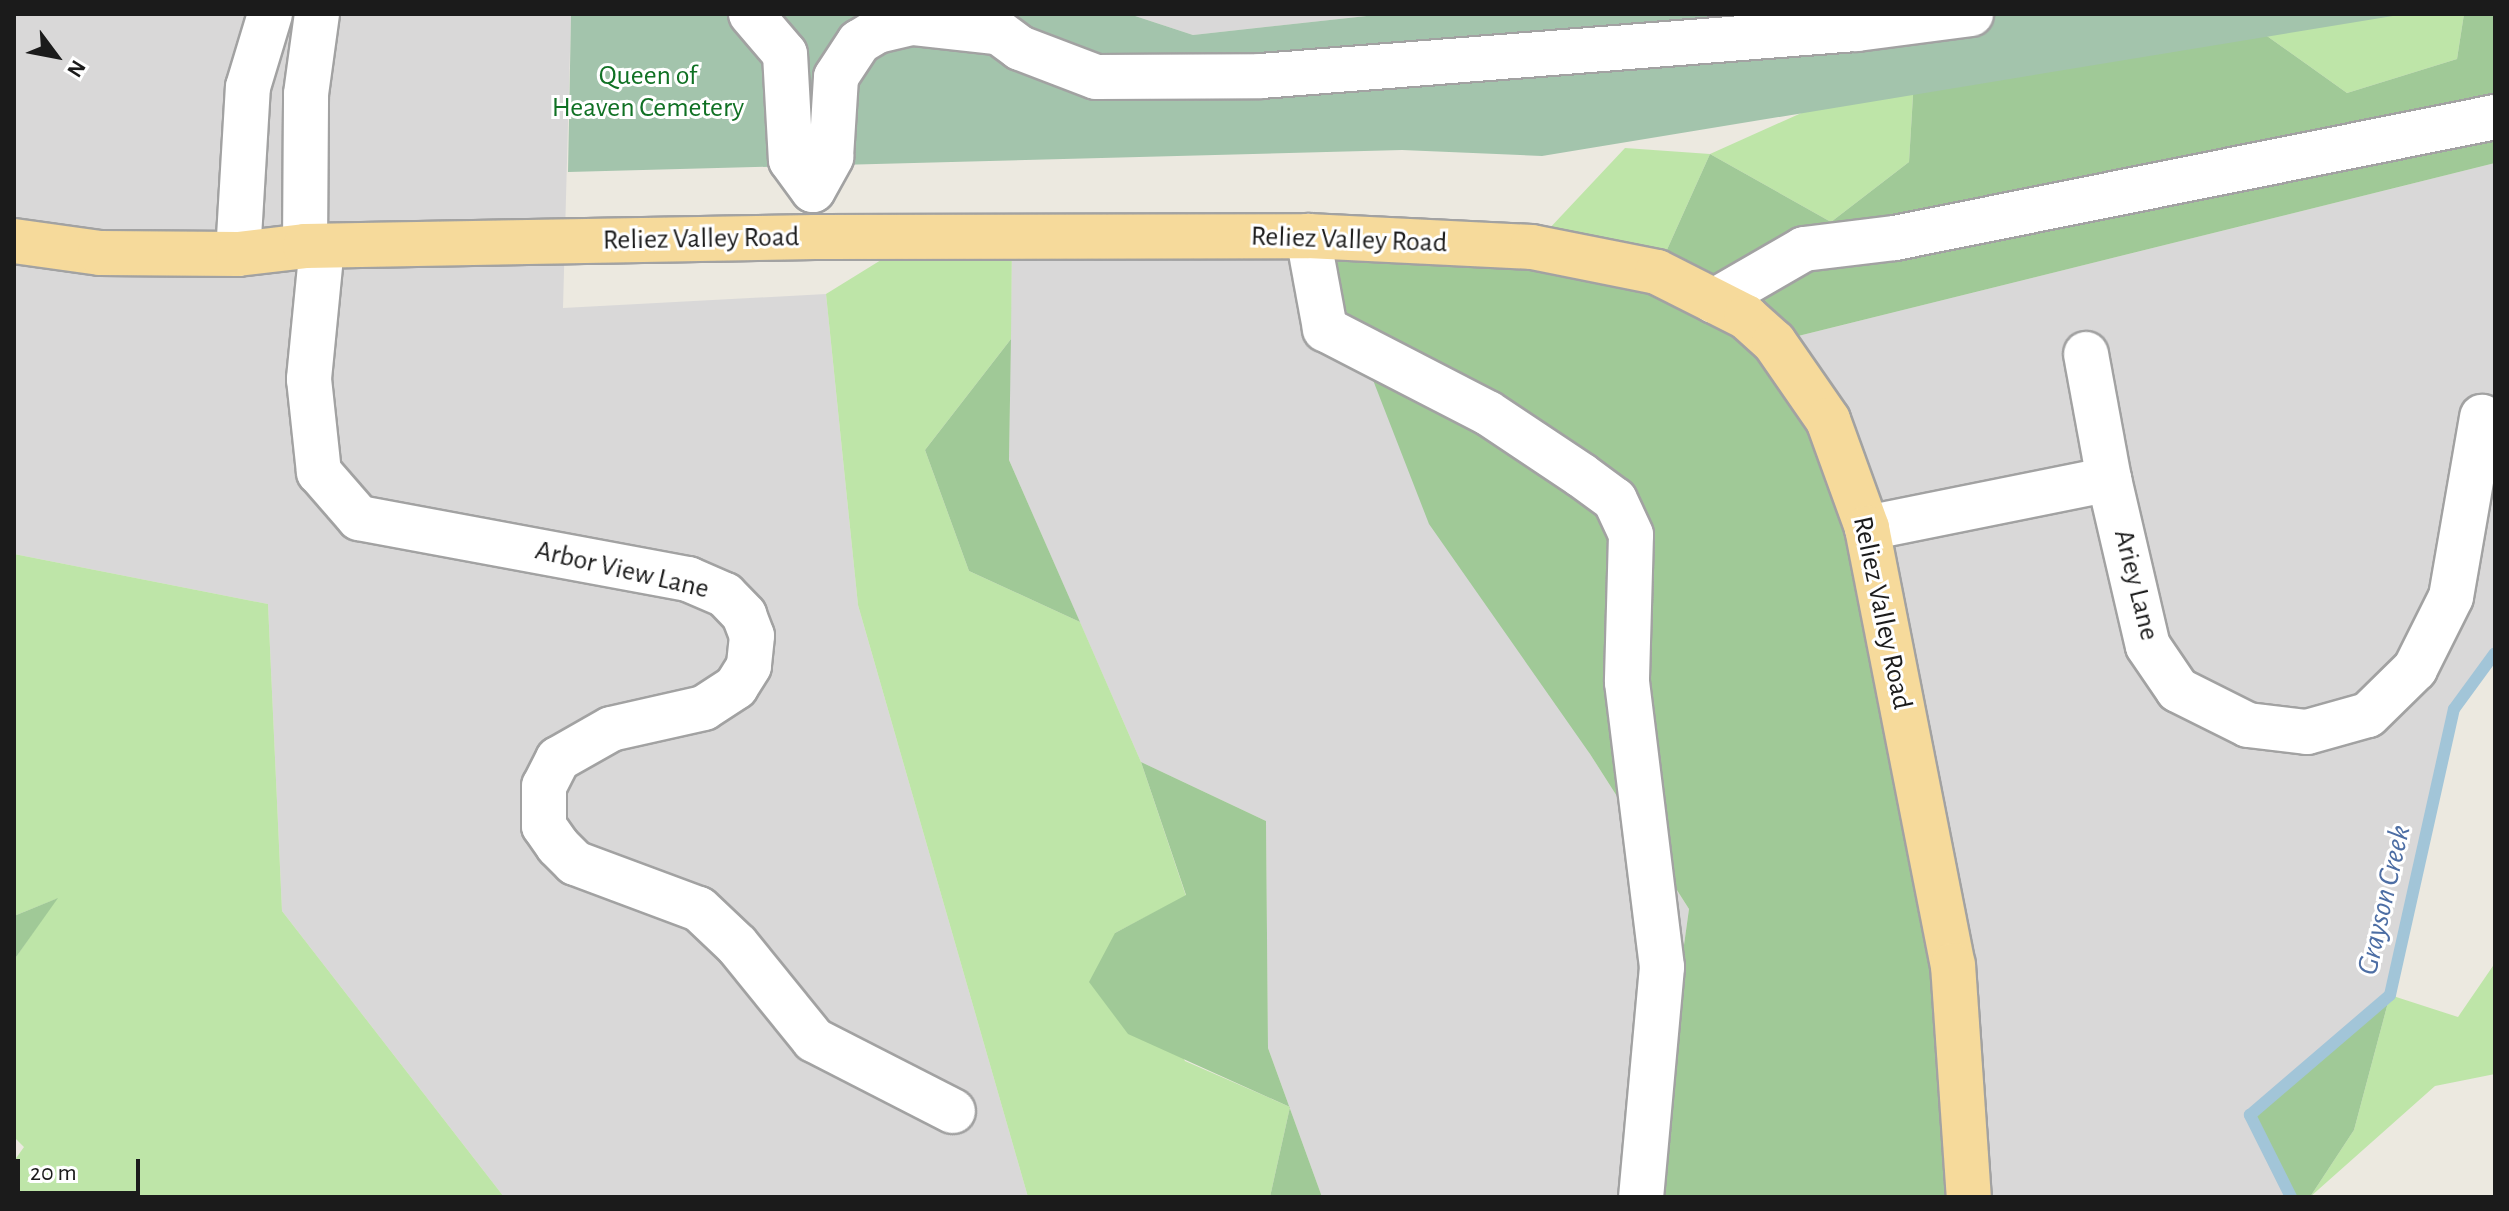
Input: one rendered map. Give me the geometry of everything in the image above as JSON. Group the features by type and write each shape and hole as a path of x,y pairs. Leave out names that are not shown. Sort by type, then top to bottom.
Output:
{"main road":[{"name":"Reliez Valley Road","path":"14,241 100,253 238,254 314,246 815,237 1308,236 1532,247 1657,272 1714,301 1774,342 1828,420 1867,528 1953,965 1969,1197"}],"street":[{"path":"238,254 248,87 270,14"},
{"name":"Arbor View Lane","path":"317,14 306,94 314,246 309,379 319,472 359,518 688,579 725,595 744,615 750,651 736,687 704,708 611,729 558,759 544,786 544,826 575,863 699,909 737,945 814,1040 953,1111"},
{"path":"751,14 785,54 791,160 813,190"},
{"path":"815,237 813,190 831,157 836,77 846,57 877,31 912,23 984,23 1055,64 1096,77 1261,76 1856,29 1971,14"},
{"path":"785,54 846,57"},
{"path":"248,87 306,94"},
{"path":"1714,301 1804,249 1895,238 2495,117"},
{"path":"1308,236 1325,329 1488,413 1570,467 1615,500 1631,535 1627,682 1662,967 1641,1197"},
{"name":"Ariey Lane","path":"2086,354 2109,479 2148,646 2178,690 2248,725 2307,732 2368,715 2415,669 2451,597 2482,417"},
{"path":"1867,528 2109,479"}],"shaded area":[{"path":"14,14 571,14 563,308 826,294 858,605 1028,1197 504,1197 282,911 268,604 14,554"},
{"path":"1129,14 1385,14 1193,35"},
{"path":"2495,163 2495,653 2454,709 2390,995 2250,1114 2291,1197 1969,1197 1774,342"},
{"path":"1317,236 1590,754 1689,909 1649,1197 1322,1197 1268,1048 1266,821 1141,762 1009,460 1012,238"}],"green space":[{"name":"Queen of Heaven Cemetery","path":"571,14 1129,14 1193,35 1385,14 2405,14 1542,156 1402,150 568,172"},
{"path":"2236,14 2464,14 2457,59 2347,93"},
{"path":"2236,14 2347,93 2457,59 2464,14 2495,14 2495,163 1774,342 1867,528 1969,1197 1649,1197 1689,909 1590,754 1429,524 1317,236 1657,272 1710,154 1831,222 1909,162 1915,62"},
{"path":"1915,62 1909,162 1831,222 1710,154"},
{"path":"1625,148 1710,154 1657,272 1532,247"},
{"path":"1012,238 1011,339 925,450 969,571 1080,622 1141,762 1186,896 1115,933 1185,1061 1290,1107 1270,1197 1028,1197 858,605 826,294 915,239"},
{"path":"1011,339 1009,460 1080,622 969,571 925,450"},
{"path":"14,554 268,604 282,911 504,1197 14,1197 14,1161 24,1147 14,1137 14,960 56,899 14,916"},
{"path":"1141,762 1266,821 1268,1048 1289,1107 1128,1034 1089,982 1115,933 1186,895"},
{"path":"58,898 14,960 14,916"},
{"path":"2495,963 2495,1074 2435,1086 2310,1197 2354,1130 2390,995 2458,1017"},
{"path":"2390,995 2354,1130 2310,1197 2291,1197 2250,1115"},
{"path":"1290,1108 1322,1197 1270,1197"}],"waterway":[{"name":"Grayson Creek","path":"2291,1197 2250,1115 2390,995 2454,709 2495,653"}]}
